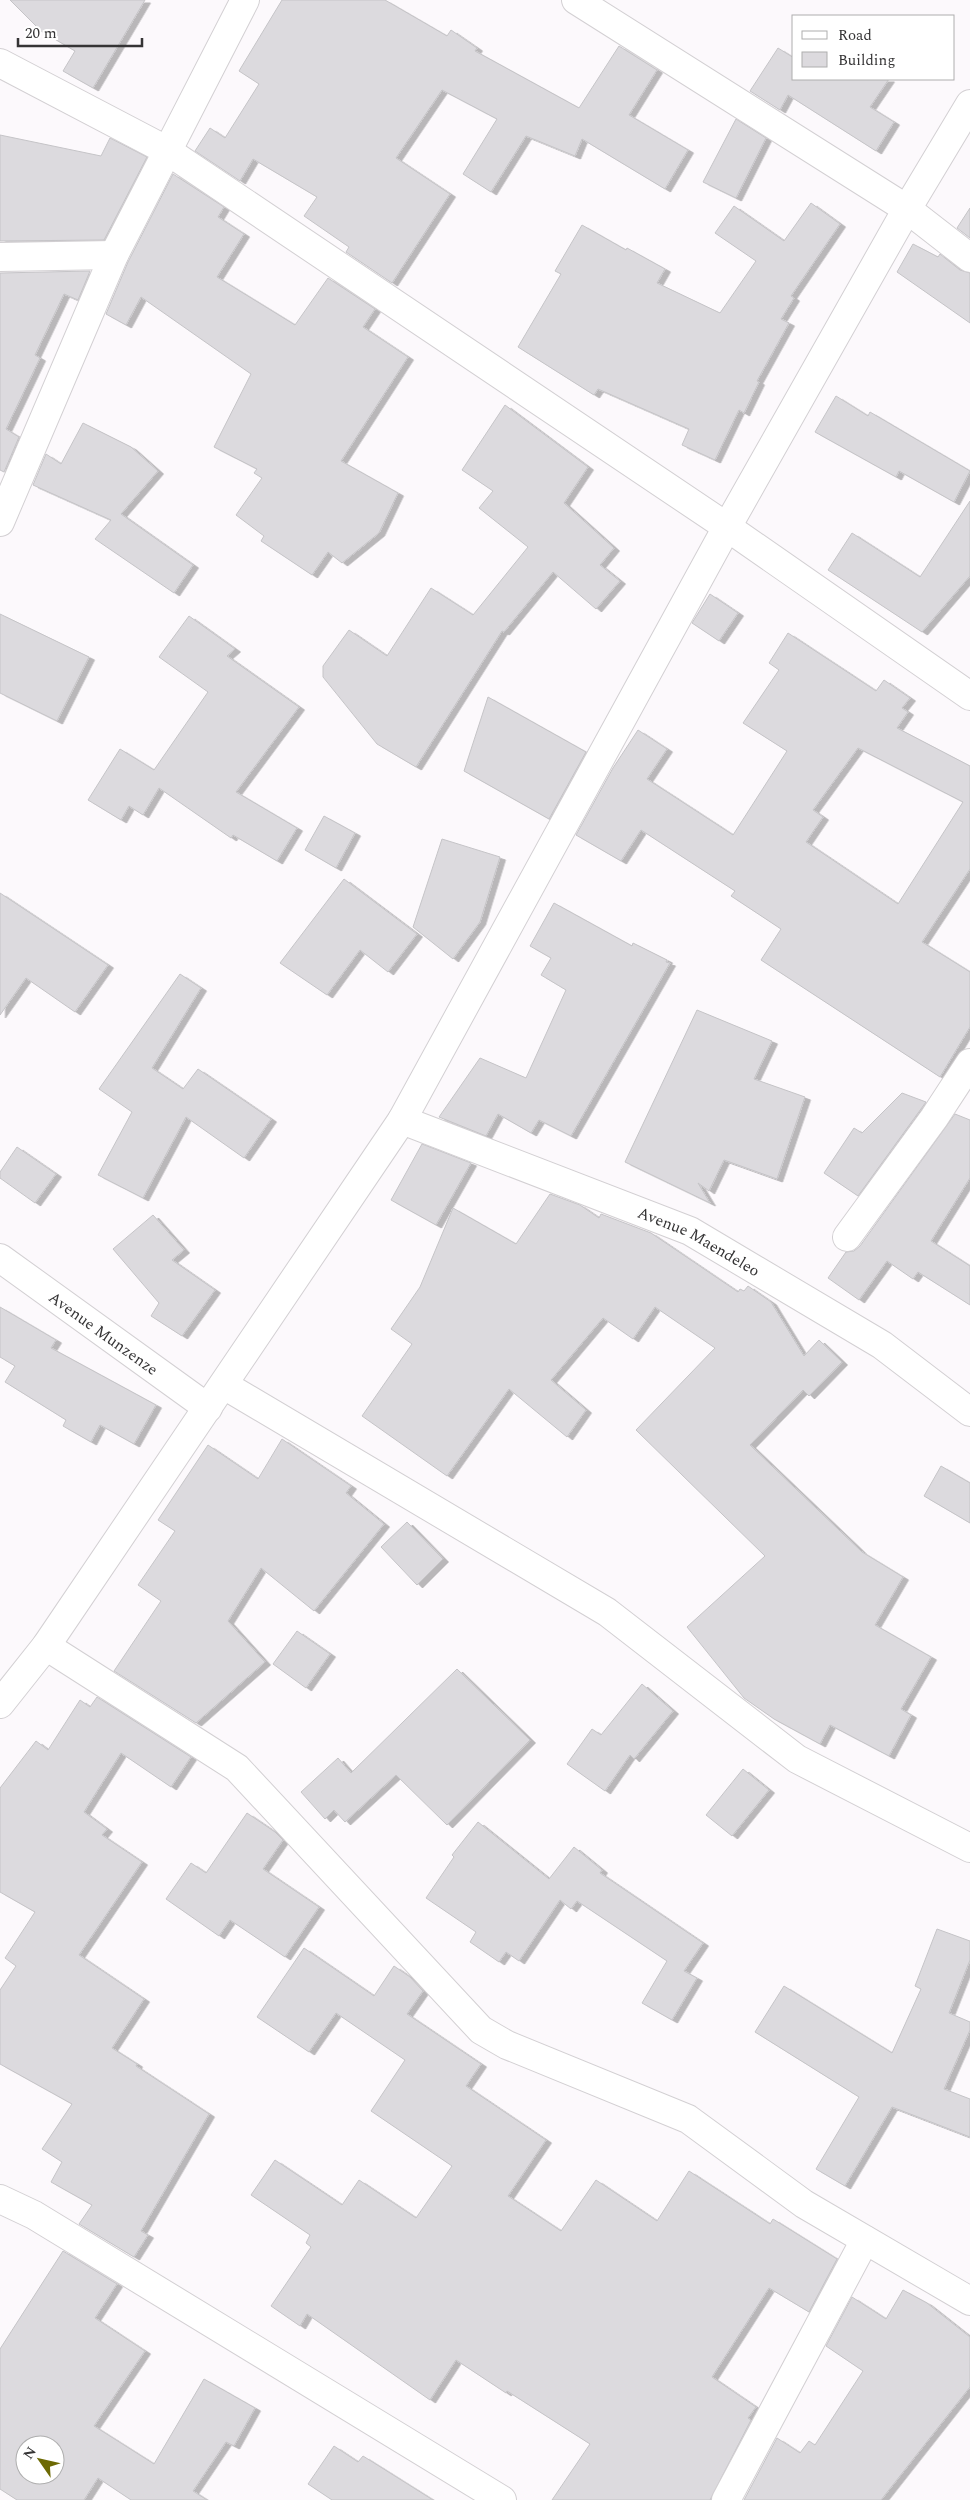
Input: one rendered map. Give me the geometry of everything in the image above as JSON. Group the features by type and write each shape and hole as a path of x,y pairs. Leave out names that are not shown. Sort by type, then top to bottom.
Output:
{"street":[{"path":"0,522 114,255 166,150 245,0"},
{"path":"576,0 907,209 970,258"},
{"path":"0,64 166,150 728,527 970,696"},
{"path":"0,1704 46,1646 402,1120 728,527 907,209 970,104"},
{"path":"0,257 114,255"},
{"path":"847,1237 934,1118 970,1063"},
{"name":"Avenue Maendeleo","path":"402,1120 690,1231 882,1346 970,1412"},
{"name":"Avenue Munzenze","path":"0,1258 208,1408"},
{"path":"224,1385 607,1612 797,1759 970,1848"},
{"path":"46,1646 237,1768 481,2030 507,2045 688,2119 804,2204 970,2301"},
{"path":"0,2199 34,2215 502,2500"},
{"path":"726,2500 865,2240"}],"building":[{"path":"10,0 145,0 93,88 63,71 75,51 41,31"},
{"path":"282,0 385,0 447,36 451,30 477,48 475,51 579,108 619,46 657,70 629,115 688,150 665,189 582,139 575,156 526,136 491,192 463,174 497,119 442,90 396,158 450,194 392,283 346,252 349,247 304,216 317,197 253,159 240,181 195,151 210,128 225,138 259,84 239,71"},
{"path":"778,48 792,57 792,80 888,80 870,107 894,122 876,151 788,95 780,110 750,91"},
{"path":"736,119 766,138 736,198 703,182"},
{"path":"0,135 101,156 110,138 147,157 104,240 0,241"},
{"path":"173,174 224,207 218,217 244,234 217,277 295,325 328,278 375,309 363,327 408,357 341,461 398,493 379,533 342,563 328,552 312,575 261,541 264,536 236,515 262,478 254,473 257,469 214,447 251,374 141,297 126,325 106,314 128,262"},
{"path":"811,203 840,224 791,296 794,298 781,319 789,323 757,381 759,382 744,413 739,410 715,460 682,445 689,429 598,389 594,395 518,347 561,274 555,271 582,225 665,269 657,283 720,313 756,261 715,233 734,206 784,241"},
{"path":"970,208 970,238 957,228"},
{"path":"913,244 938,257 940,254 960,270 970,273 970,323 897,272"},
{"path":"90,271 78,300 64,294 35,355 40,358 6,429 19,437 4,472 0,470 0,273"},
{"path":"836,396 868,416 870,412 970,471 954,502 899,471 896,477 815,432"},
{"path":"505,405 588,467 564,503 614,548 600,565 620,581 596,609 553,572 504,632 502,631 416,767 377,744 323,677 323,666 349,630 387,656 431,588 473,615 528,547 479,508 493,491 462,470"},
{"path":"83,423 131,447 158,471 121,514 193,565 174,593 95,539 111,520 33,485 46,454 61,464"},
{"path":"970,501 970,576 922,632 828,570 852,533 920,577"},
{"path":"710,594 738,613 719,641 692,623"},
{"path":"0,614 89,657 57,721 0,693"},
{"path":"189,616 235,649 227,656 299,707 236,792 297,828 277,861 233,835 231,838 159,788 143,815 129,806 121,820 88,800 120,749 154,770 208,692 159,657"},
{"path":"788,633 876,691 884,680 910,698 902,708 908,712 897,728 970,766 970,869 922,942 970,972 970,1027 940,1077 761,960 781,929 731,896 735,891 641,830 621,861 576,835 613,768 638,730 667,749 647,779 733,835 787,751 743,723 779,670 769,663","holes":["858,748 963,802 898,904 806,842 823,817 813,810"]},
{"path":"488,697 586,752 549,819 464,771"},
{"path":"324,816 355,833 336,868 305,850"},
{"path":"442,839 500,857 480,922 453,959 413,927"},
{"path":"344,879 417,934 388,972 360,950 327,995 280,963"},
{"path":"0,893 108,965 75,1012 26,978 0,1015"},
{"path":"554,903 632,946 633,943 670,963 571,1136 539,1120 531,1133 498,1114 486,1136 439,1117 480,1058 526,1078 566,990 541,975 551,958 530,946"},
{"path":"180,974 201,988 152,1068 183,1089 198,1069 271,1119 244,1158 186,1117 143,1198 98,1175 132,1112 99,1089"},
{"path":"697,1010 772,1041 754,1079 805,1097 777,1179 724,1160 709,1191 698,1183 710,1203 625,1162"},
{"path":"902,1093 926,1102 858,1196 824,1173 854,1128 862,1133"},
{"path":"955,1114 970,1120 970,1178 931,1241 970,1266 970,1305 918,1272 913,1279 887,1261 859,1300 828,1278 846,1252 854,1251 860,1246"},
{"path":"422,1144 471,1163 436,1225 391,1200"},
{"path":"17,1147 56,1174 35,1203 0,1178 0,1172"},
{"path":"550,1194 580,1205 599,1218 601,1214 651,1233 738,1292 740,1289 744,1291 748,1286 771,1302 804,1356 819,1340 842,1362 809,1396 803,1390 750,1445 862,1552 903,1577 875,1625 931,1657 901,1709 911,1715 889,1756 830,1725 820,1744 774,1719 744,1698 687,1627 765,1556 636,1430 715,1348 655,1307 633,1339 603,1318 551,1380 586,1410 567,1437 509,1389 447,1476 362,1416 412,1344 391,1329 420,1287 453,1208 516,1244"},
{"path":"153,1215 184,1250 172,1260 215,1290 182,1336 151,1316 159,1303 113,1249"},
{"path":"0,1307 56,1340 51,1348 156,1405 134,1444 100,1425 91,1442 63,1426 66,1420 5,1382 15,1366 0,1357"},
{"path":"282,1439 351,1486 346,1493 384,1524 314,1611 261,1568 228,1621 265,1662 196,1723 114,1671 161,1601 138,1585 175,1531 158,1520 208,1445 258,1479"},
{"path":"941,1466 970,1483 970,1523 924,1496"},
{"path":"407,1522 443,1559 417,1585 381,1547"},
{"path":"297,1631 330,1654 306,1688 273,1664"},
{"path":"457,1669 530,1740 447,1825 396,1775 345,1822 334,1810 325,1819 301,1792 338,1758 351,1773"},
{"path":"642,1684 673,1711 634,1759 630,1755 605,1791 567,1764 592,1729 601,1735"},
{"path":"97,1697 191,1757 171,1787 121,1753 84,1812 107,1829 102,1835 142,1862 79,1955 144,1999 112,2048 209,2114 141,2231 148,2235 134,2257 79,2224 92,2205 51,2182 62,2162 42,2149 72,2104 0,2064 0,1990 16,1966 5,1958 35,1912 0,1892 0,1788 36,1741 48,1750 80,1700 90,1707"},
{"path":"743,1769 769,1790 732,1836 706,1815"},
{"path":"247,1813 275,1832 283,1840 263,1869 319,1907 285,1957 230,1920 219,1936 166,1899 191,1863 206,1873"},
{"path":"478,1822 549,1879 574,1847 602,1870 600,1873 703,1943 684,1971 697,1978 672,2020 642,2003 667,1961 577,1901 571,1909 560,1900 519,1961 506,1952 499,1962 470,1942 476,1932 426,1898 454,1857 452,1855"},
{"path":"937,1929 970,1941 970,1960 949,2013 970,2022 970,2030 944,2089 970,2099 970,2137 892,2107 845,2186 816,2169 859,2097 755,2032 784,1986 892,2053 921,1989 915,1986"},
{"path":"304,1948 374,1996 394,1966 410,1977 423,1991 407,2014 481,2064 466,2086 546,2140 508,2196 561,2231 596,2180 657,2221 689,2171 770,2224 773,2219 837,2259 809,2312 769,2288 712,2377 756,2407 748,2418 751,2420 710,2500 552,2500 590,2444 456,2360 430,2400 307,2314 300,2326 271,2306 311,2247 306,2243 310,2235 251,2195 275,2160 342,2205 359,2180 416,2218 452,2166 371,2111 405,2060 336,2013 309,2052 257,2017"},
{"path":"63,2251 117,2284 95,2318 145,2351 94,2426 154,2464 204,2379 255,2408 234,2446 226,2442 193,2491 207,2500 131,2500 98,2478 84,2500 17,2500 0,2489 0,2349"},
{"path":"903,2290 927,2303 970,2337 970,2387 881,2500 744,2500 777,2438 800,2453 809,2441 815,2445 863,2371 826,2346 852,2297 886,2319"},
{"path":"334,2446 358,2462 363,2456 433,2500 332,2500 308,2484"}]}
